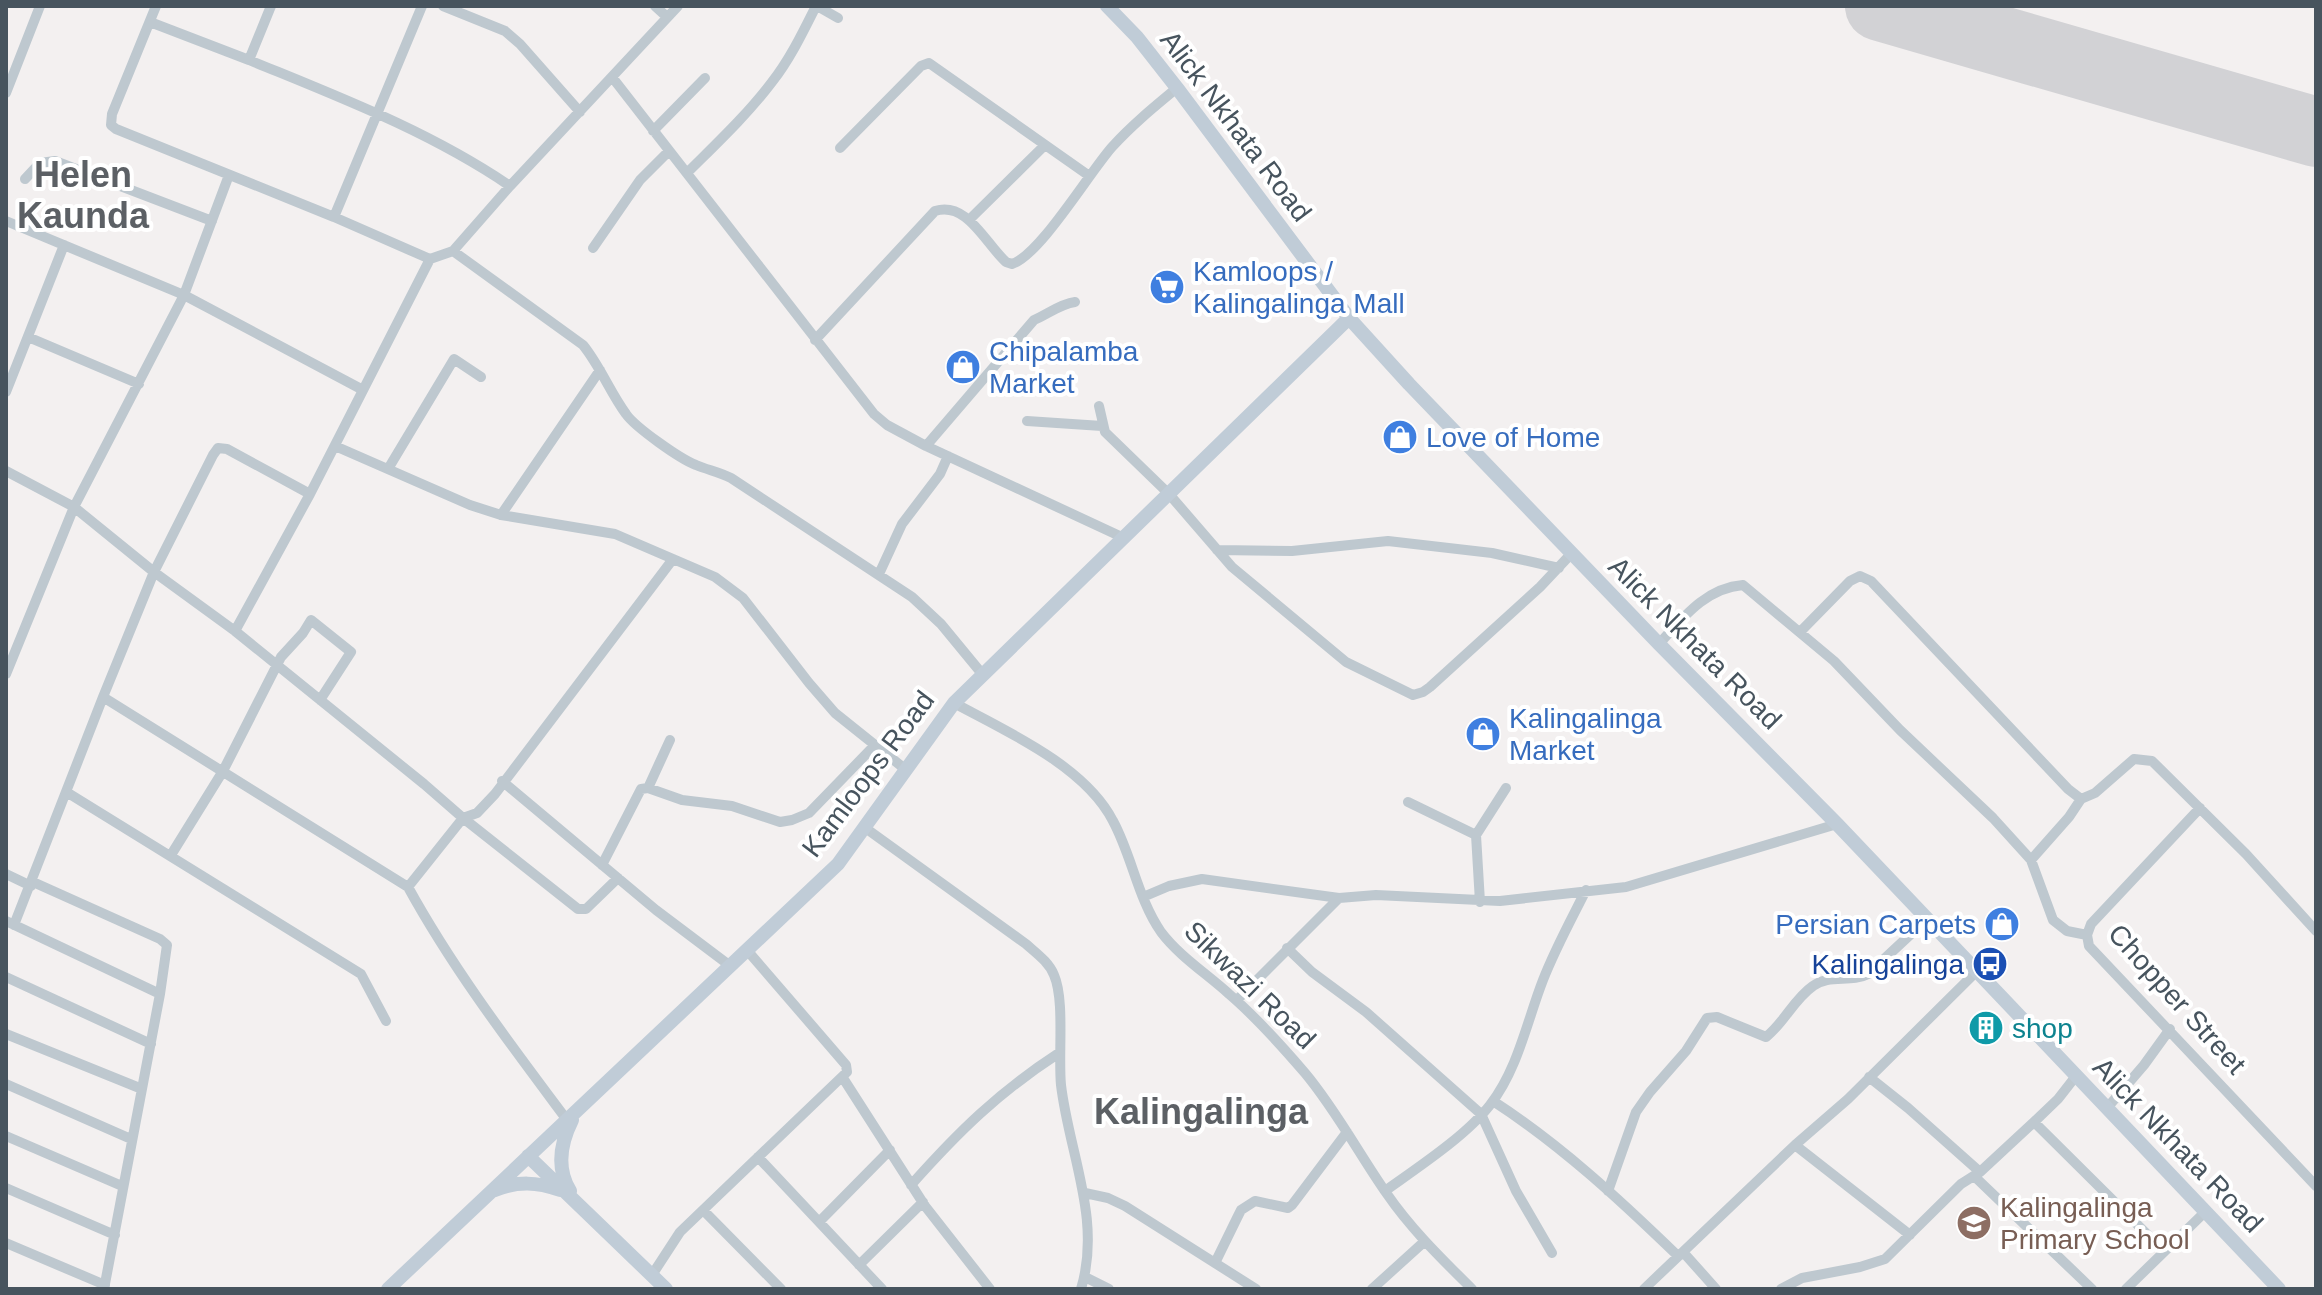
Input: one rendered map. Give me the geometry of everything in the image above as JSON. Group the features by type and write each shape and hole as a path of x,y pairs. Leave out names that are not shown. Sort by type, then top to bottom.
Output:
{"main road":[{"name":"Alick Nkhata Road","path":"1107,6 1137,37 1177,88 1349,318 1571,554 1837,824 2279,1289"},
{"name":"Kamloops Road","path":"388,1289 838,864 954,703 1349,318"},
{"path":"577,1201 566,1183 561,1162 563,1141 571,1121 585,1104"},
{"path":"528,1156 666,1289"},
{"path":"492,1191 509,1185 545,1185 577,1201"}],"street":[{"path":"156,6 112,114 111,125 430,259 453,251 678,6"},
{"path":"249,60 271,6"},
{"path":"334,217 422,6"},
{"path":"443,6 505,31 580,112"},
{"path":"655,6 667,17"},
{"path":"687,173 774,80 817,6 838,18"},
{"path":"6,93 35,7"},
{"path":"150,22 376,112 459,154 510,186"},
{"path":"840,148 925,63 935,65 980,101 1088,175"},
{"path":"612,77 874,414 887,425 926,446 1124,538"},
{"path":"653,131 705,78"},
{"path":"815,340 935,211 955,210 969,220 1006,262 1021,261 1041,240 1088,175 1129,129 1177,88"},
{"path":"969,220 1045,145"},
{"path":"593,248 640,180 669,151"},
{"path":"25,179 40,163 55,161 212,221"},
{"path":"6,674 74,507 184,295 229,175"},
{"path":"6,221 184,295 363,390"},
{"path":"6,392 64,245"},
{"path":"453,251 569,333 592,356 625,413 641,429 696,465 717,470 731,478 912,597 941,624 983,675"},
{"path":"235,631 310,494 430,259"},
{"path":"926,446 1034,320 1052,313 1063,303 1075,302"},
{"path":"28,337 139,384"},
{"path":"388,469 454,359 481,377"},
{"path":"501,515 600,370"},
{"path":"1099,406 1102,426 1243,576 1346,662 1413,695 1430,687 1571,554"},
{"path":"1027,421 1102,426"},
{"path":"335,446 501,515 615,534 715,577 736,590 821,698 874,746 905,769"},
{"path":"160,994 10,923 32,884 154,572 218,448 227,449 310,494"},
{"path":"879,574 902,524 940,474 948,456"},
{"path":"6,471 74,507 154,572 235,631 578,909 586,909 618,878"},
{"path":"1217,550 1292,551 1388,541 1492,553 1559,568"},
{"path":"408,887 463,818 477,813 673,559"},
{"path":"1801,631 1850,581 1860,576 1871,581 2068,789 2081,799"},
{"path":"1659,644 1693,607 1713,593 1743,585 1801,631 1993,818 2031,860 2053,920 2067,931 2087,935"},
{"path":"171,855 223,771 277,666 311,620 351,652 320,700"},
{"path":"103,697 408,887 470,986 567,1120"},
{"name":"Sikwazi Road","path":"954,703 1007,732 1087,786 1113,820 1154,921 1171,944 1237,1000 1304,1072 1385,1191 1425,1241 1472,1289"},
{"path":"648,788 670,740"},
{"path":"602,865 641,789 648,788 669,797 732,806 780,822 792,820 809,813 874,746"},
{"path":"2031,860 2081,799 2095,793 2134,759 2143,758 2164,770 2316,931"},
{"path":"502,781 729,965"},
{"path":"1480,902 1476,835 1506,788"},
{"path":"68,793 361,974 386,1021"},
{"path":"1408,802 1476,835"},
{"name":"Chopper Street","path":"2200,808 2091,924 2087,935 2089,946 2316,1186"},
{"path":"1143,897 1169,886 1202,879 1339,898 1376,895 1480,902 1637,885 1837,824"},
{"path":"864,827 1026,944 1044,960 1054,975 1059,995 1061,1086 1085,1193 1088,1241 1081,1289"},
{"path":"6,874 164,941 167,949 105,1287 6,1243"},
{"path":"1385,1191 1493,1101 1514,1061 1543,979 1586,890"},
{"path":"1237,1000 1339,898"},
{"path":"1608,1191 1642,1101 1686,1051 1707,1018 1717,1017 1766,1037 1812,986 1868,974 1926,920"},
{"path":"1287,948 1312,972 1366,1012 1481,1114 1516,1191 1552,1253"},
{"path":"652,1275 680,1232 847,1072 846,1065 746,949"},
{"path":"1644,1289 1976,972"},
{"path":"6,977 151,1044"},
{"path":"2107,1108 2170,1029"},
{"path":"6,1034 142,1089"},
{"path":"911,1185 948,1143 1014,1082 1059,1053"},
{"path":"1781,1289 1802,1278 1885,1259 1961,1184 1977,1174 2034,1122 2076,1076"},
{"path":"1869,1077 1908,1108 2092,1289"},
{"path":"843,1078 911,1185 957,1250 990,1289"},
{"path":"6,1084 131,1139"},
{"path":"1493,1101 1528,1124 1608,1191 1716,1289"},
{"path":"2034,1122 2164,1251"},
{"path":"1215,1263 1241,1210 1255,1201 1288,1208 1347,1132"},
{"path":"6,1136 122,1186"},
{"path":"1795,1145 1910,1235"},
{"path":"819,1222 890,1150"},
{"path":"758,1157 882,1289"},
{"path":"6,1188 115,1235"},
{"path":"1085,1193 1125,1206 1256,1289"},
{"path":"859,1265 923,1202"},
{"path":"703,1210 781,1289"},
{"path":"2126,1289 2205,1212"},
{"path":"1372,1289 1425,1241"},
{"path":"1085,1277 1109,1289"}],"runway":[{"path":"1880,6 2316,132"}],"place":[{"name":"Kamloops / Kalingalinga Mall","path":"1167,287"},
{"name":"Chipalamba Market","path":"963,367"},
{"name":"Love of Home","path":"1400,437"},
{"name":"Kalingalinga Market","path":"1483,734"},
{"name":"Persian Carpets","path":"2002,924"},
{"name":"Kalingalinga","path":"1990,964"},
{"name":"shop","path":"1986,1028"},
{"name":"Kalingalinga Primary School","path":"1974,1223"}],"district":[{"name":"Helen Kaunda","path":"83,194"},
{"name":"Kalingalinga","path":"1201,1111"}]}
